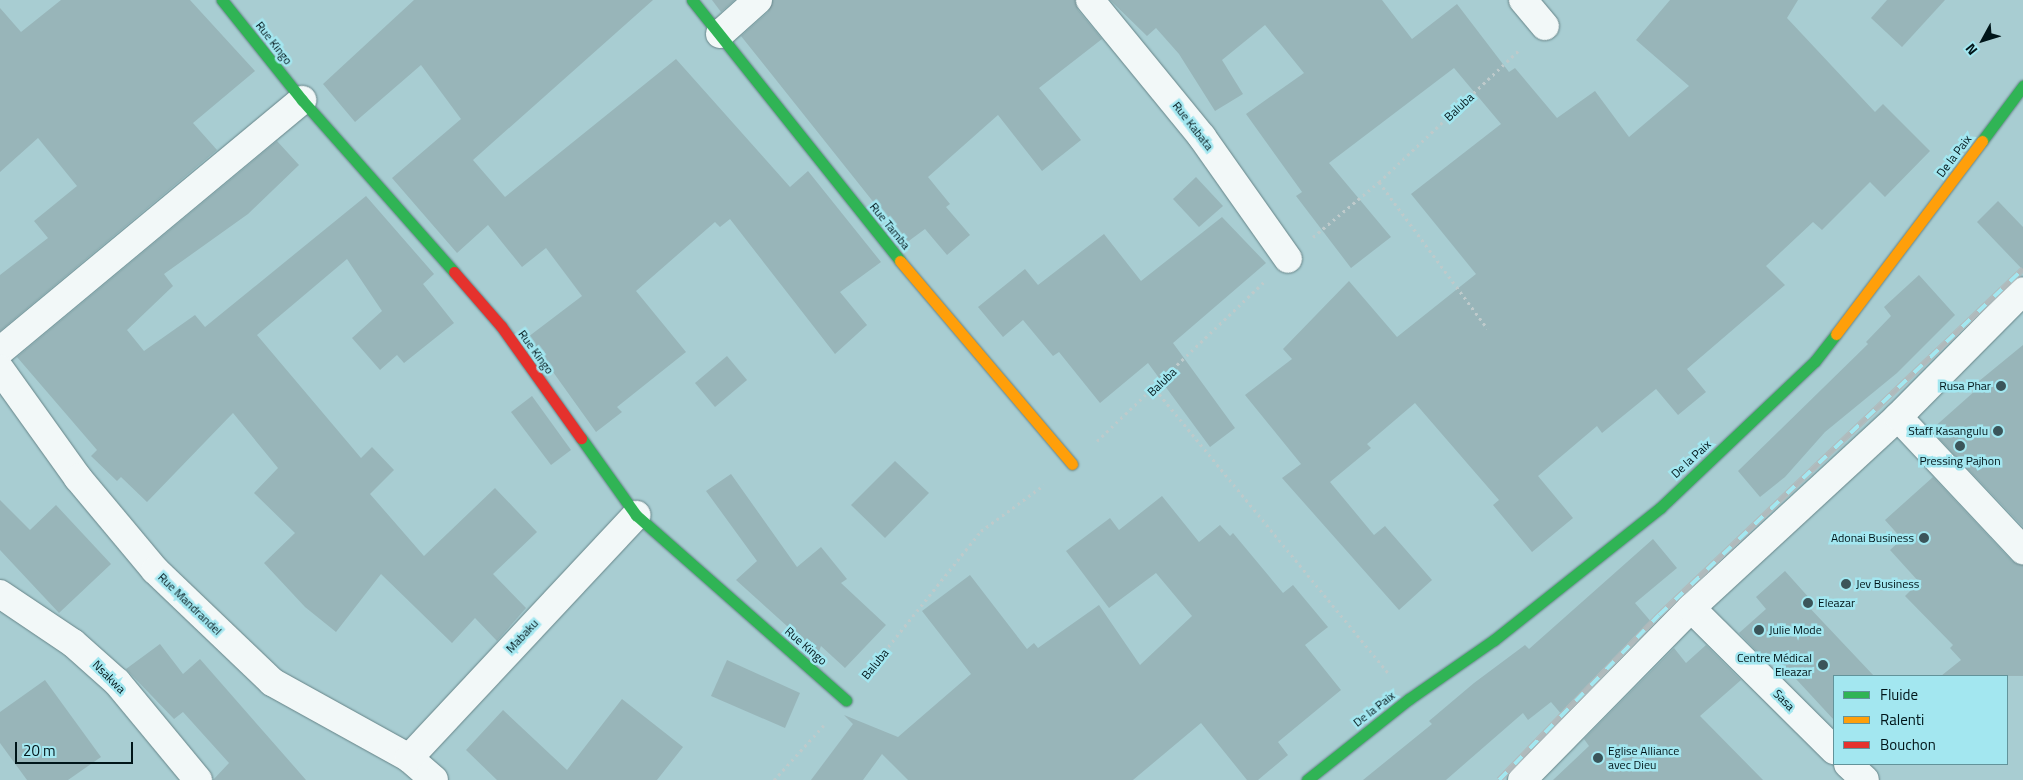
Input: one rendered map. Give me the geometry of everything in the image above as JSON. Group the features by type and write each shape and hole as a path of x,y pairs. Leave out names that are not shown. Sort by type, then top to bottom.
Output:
{"street":[{"name":"Rue Kingo","path":"222,0 302,100 501,326 636,515 846,700"},
{"name":"Rue Tamba","path":"692,0 882,239 1072,464"},
{"path":"720,34 758,0"},
{"name":"Rue Kabata","path":"1090,0 1202,137 1288,259"},
{"path":"1523,0 1545,26"},
{"name":"De la Paix","path":"1307,780 1409,699 1494,640 1660,508 1815,361 2023,86"},
{"path":"0,351 302,100"},
{"path":"1522,780 1691,608 1898,417 2023,292"},
{"name":"Rue Mandrandel","path":"0,369 78,478 155,570 237,649 272,682 409,758 434,780"},
{"path":"1898,417 2023,550"},
{"name":"Mabaku","path":"409,758 636,515"},
{"name":"Nsakwa","path":"0,594 73,643 116,682 198,780"},
{"name":"Sasa","path":"1691,608 1833,749"},
{"path":"1849,765 1864,780"}],"path":[{"name":"Baluba","path":"774,780 846,700 981,532 1072,464 1155,389 1288,259 1379,182 1545,26"},
{"path":"1379,182 1487,328"},
{"path":"1155,389 1409,699"}],"building":[{"path":"61,0 190,0 255,71 193,123 217,150 0,331 0,275 48,238 34,221 77,186 38,138 0,172 0,8 21,32"},
{"path":"414,0 653,0 473,160 505,197 676,59 790,187 808,171 881,262 840,292 867,325 835,354 730,219 720,227 715,222 636,291 686,352 617,407 622,412 596,432 528,337 582,296 546,248 522,267 488,225 457,253 392,178 461,119 421,65 355,122 323,84"},
{"path":"712,0 735,0 721,12"},
{"path":"773,0 1075,0 1078,10 1102,39 1039,88 1081,140 1042,171 998,115 928,177 950,204 946,207 970,235 947,255 925,229 906,243 741,36 768,12"},
{"path":"1110,0 1382,0 1412,39 1457,4 1509,72 1515,68 1557,118 1595,91 1629,137 1689,86 1636,40 1670,0 1798,0 1787,18 1875,112 1883,104 1930,151 1885,197 1870,182 1822,230 1813,222 1766,266 1785,285 1687,369 1706,392 1678,415 1656,389 1602,433 1597,426 1538,476 1573,518 1532,552 1493,505 1499,500 1415,403 1367,444 1371,448 1330,482 1374,535 1385,526 1432,580 1399,610 1282,478 1301,464 1245,395 1292,359 1283,349 1349,281 1397,337 1476,274 1411,194 1501,124 1454,68 1329,163 1391,237 1351,268 1296,196 1302,192 1246,114 1304,73 1265,25 1222,60 1243,94 1215,111 1179,54 1156,28 1147,36"},
{"path":"1887,0 1945,0 1902,47 1871,18"},
{"path":"277,141 299,165 248,214 164,274 173,286 127,330 144,351 195,315 205,327 366,196 434,274 423,284 454,323 404,363 397,355 380,370 352,338 382,311 347,259 257,335 361,458 372,447 394,470 370,494 424,556 495,488 537,532 493,574 526,608 497,641 475,618 452,643 381,574 336,632 305,607 264,563 295,533 254,493 278,468 233,413 147,502 121,477 117,481 91,456 97,450 17,357"},
{"path":"1196,177 1223,206 1199,227 1173,199"},
{"path":"1998,201 2023,227 2023,270 1977,222"},
{"path":"1222,217 1266,263 1173,343 1235,428 1210,447 1148,363 1100,403 1059,352 1053,356 1023,320 1003,337 978,307 1025,269 1038,285 1104,234 1141,281"},
{"path":"1919,275 1955,315 1897,373 1825,432 1785,477 1760,497 1738,471 1868,344 1866,342 1891,316 1884,307"},
{"path":"2023,345 2023,527 1931,430 1976,390 1973,386"},
{"path":"727,356 747,380 715,407 695,383"},
{"path":"532,396 571,450 551,465 511,412"},
{"path":"895,461 929,493 885,538 851,505"},
{"path":"731,474 797,567 821,547 847,579 841,583 886,625 845,668 821,646 818,654 736,580 757,561 706,491"},
{"path":"1933,477 2012,561 2023,565 2023,676 1942,675 1961,660 1950,648 1953,645 1905,596 1919,582 1890,550 1902,539 1885,520"},
{"path":"1162,496 1199,542 1220,525 1230,536 1233,533 1283,593 1293,585 1328,627 1305,645 1341,690 1278,742 1288,755 1258,780 1247,780 1201,723 1133,780 908,780 882,754 863,780 811,780 853,724 844,715 898,737 971,674 922,611 970,575 1027,649 1034,643 1038,648 1099,605 1140,665 1192,616 1156,573 1109,608 1066,551 1110,518 1119,530"},
{"path":"0,500 30,530 56,505 111,564 59,613 0,550"},
{"path":"1653,539 1677,568 1635,603 1653,624 1563,716 1551,702 1528,720 1523,713 1446,780 1363,780 1432,724 1429,721 1474,683 1525,645 1529,649"},
{"path":"1785,571 1811,600 1806,604 1873,675 1833,675 1833,719 1772,653 1765,660 1739,633 1766,609 1756,597"},
{"path":"160,644 183,674 200,659 306,780 213,780 229,763 183,712 174,719 126,669"},
{"path":"1706,645 1741,680 1700,716 1763,780 1553,780 1589,746 1584,739 1674,648 1686,663"},
{"path":"727,660 800,693 785,728 711,696"},
{"path":"45,680 101,757 68,780 27,780 0,743 0,712"},
{"path":"622,699 683,747 657,780 497,780 466,750 503,710 567,770"}],"railway":[{"path":"1499,780 1659,615 2023,269"}],"traffic: fast":[{"path":"222,0 302,100 454,272"},
{"path":"692,0 900,261"},
{"path":"1982,141 2023,86"},
{"path":"1307,780 1409,699 1494,640 1660,508 1815,361 1836,334"},
{"path":"581,438 636,515 846,700"}],"traffic: slow":[{"path":"1836,334 1982,141"},
{"path":"900,261 1072,464"}],"traffic: jam":[{"path":"454,272 501,326 581,438"}],"place":[{"name":"Rusa Phar","path":"2001,386"},
{"name":"Staff Kasangulu","path":"1998,431"},
{"name":"Pressing Pajhon","path":"1960,446"},
{"name":"Adonai Business","path":"1924,538"},
{"name":"Jev Business","path":"1846,584"},
{"name":"Eleazar","path":"1808,603"},
{"name":"Julie Mode","path":"1759,630"},
{"name":"Centre Médical Eleazar","path":"1823,665"},
{"name":"Eglise Alliance avec Dieu","path":"1598,758"}]}
